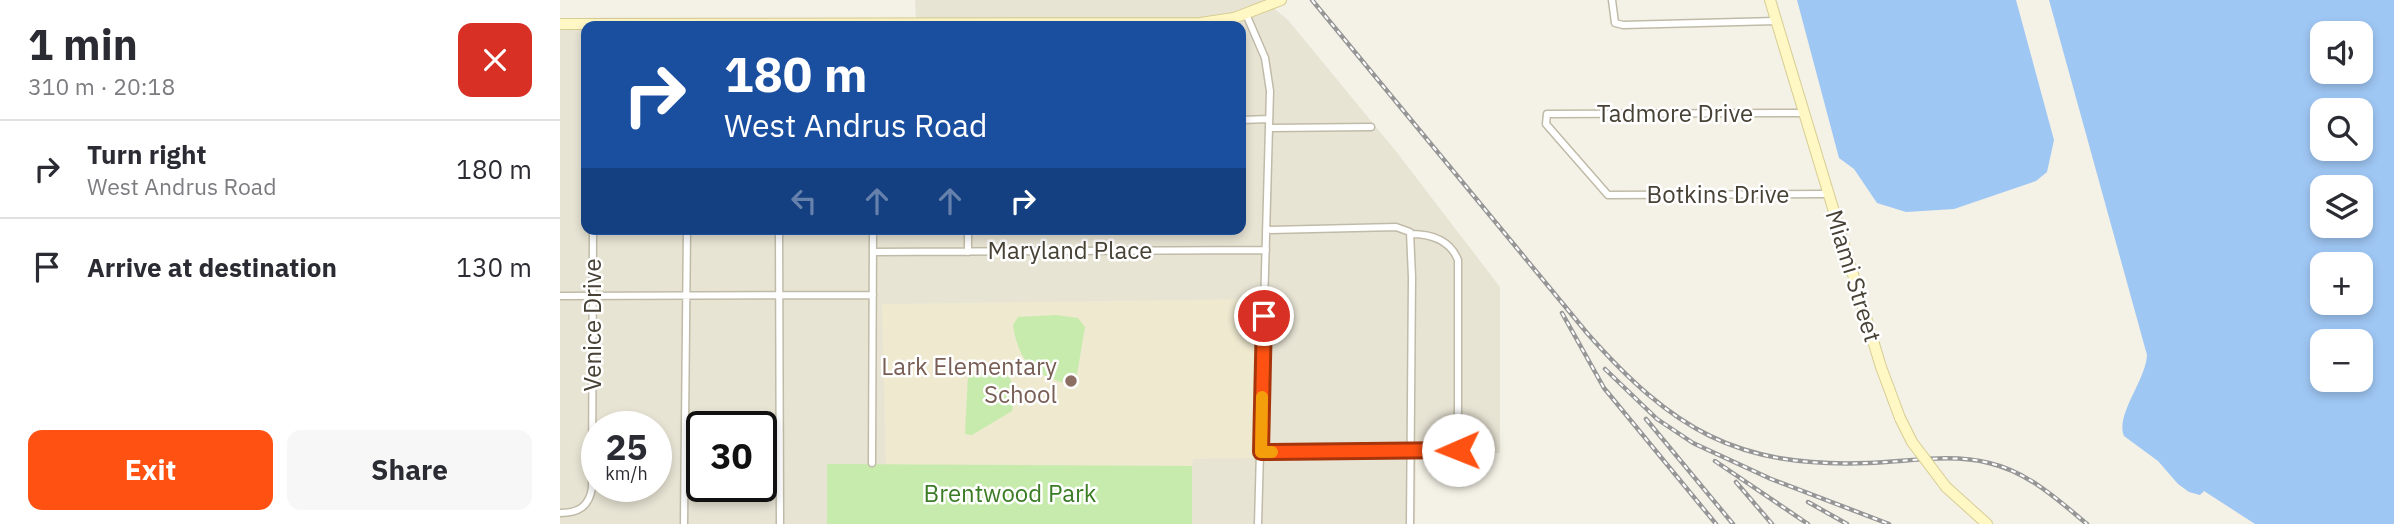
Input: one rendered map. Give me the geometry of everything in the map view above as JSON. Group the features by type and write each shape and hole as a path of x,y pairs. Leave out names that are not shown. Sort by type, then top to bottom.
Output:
{"street":[{"path":"1216,21 1246,14 1281,0"},
{"path":"1612,0 1615,23 1776,21"},
{"name":"Miami Street","path":"1770,0 1881,367 1900,418 1912,442 1946,487 1987,524"},
{"path":"1246,14 1267,67 1269,119 1258,524"},
{"path":"560,24 581,25"},
{"name":"Tadmore Drive","path":"1608,195 1552,133 1546,124 1547,114 1803,113"},
{"path":"1246,120 1269,119"},
{"path":"1269,128 1371,127"},
{"name":"Botkins Drive","path":"1608,195 1828,194"},
{"path":"1261,452 1458,450 1460,294 1458,260 1453,249 1431,236 1410,233 1396,227 1266,230"},
{"path":"1410,233 1410,524"},
{"name":"Venice Drive","path":"560,513 576,512 587,503 593,488 593,235"},
{"path":"684,524 687,235"},
{"path":"779,235 780,524"},
{"path":"872,463 873,235"},
{"path":"968,235 968,251"},
{"name":"Maryland Place","path":"873,252 1266,250"},
{"path":"560,296 873,295"}],"shaded area":[{"path":"915,0 1264,0 1288,20 1395,150 1500,287 1500,453 1416,455 1415,524 560,524 560,18 916,18"},
{"name":"Lark Elementary School","path":"1259,299 1256,458 1193,459 1192,466 886,466 882,304"}],"green space":[{"path":"1056,315 1078,318 1085,327 1075,386 1050,378 1032,367 1025,359 1016,339 1013,325 1018,317"},
{"path":"1005,373 1013,386 1012,411 972,435 965,434 968,376"},
{"name":"Brentwood Park","path":"827,464 1192,466 1192,524 827,524"}],"water":[{"path":"1797,0 2016,0 2054,140 2047,172 2036,181 1954,209 1906,212 1877,203 1854,169 1839,158"},
{"path":"2049,0 2394,0 2394,524 2255,524 2204,491 2200,495 2189,492 2178,484 2158,461 2124,436 2124,418 2147,355"}],"railway":[{"path":"1312,0 1587,333 1648,395 1678,418 1710,436 1743,449 1780,458 1822,463 1928,459 1989,463 2029,480 2087,524"},
{"path":"1562,313 1604,388 1716,524"},
{"path":"1605,369 1657,419 1693,443 1771,479 1889,524"},
{"path":"1646,419 1733,524"},
{"path":"1715,461 1808,524"},
{"path":"1736,482 1772,524"},
{"path":"1808,502 1847,524"}],"slow traffic":[{"path":"1262,397 1261,452 1272,452"}],"place":[{"name":"Lark Elementary School","path":"1071,381"}],"route":[{"path":"1264,316 1261,452 1458,450"}]}
